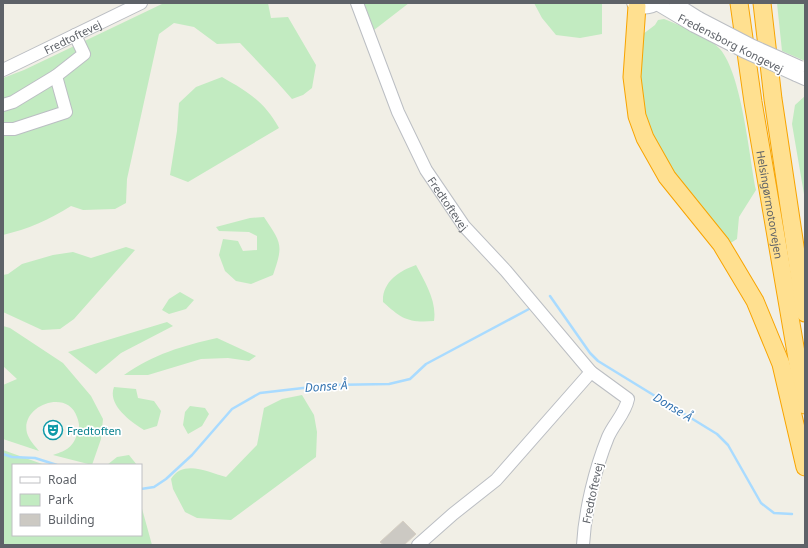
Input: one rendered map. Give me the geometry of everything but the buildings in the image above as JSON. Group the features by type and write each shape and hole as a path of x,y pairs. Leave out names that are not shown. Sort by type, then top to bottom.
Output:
{"highway":[{"name":"Helsingørmotorvejen","path":"739,3 756,117 805,405"},
{"name":"Helsingørmotorvejen","path":"762,3 773,99 805,313"},
{"path":"635,4 632,77 636,110 645,138 667,177 721,244 756,301 782,364 805,467"}],"street":[{"name":"Fredtoftevej","path":"3,70 141,3"},
{"name":"Fredtoftevej","path":"357,3 398,112 426,170 464,226 506,271 591,372 628,399 626,410 610,432 598,462 583,545"},
{"name":"Fredensborg Kongevej","path":"675,3 697,22"},
{"path":"635,4 647,8 658,4"},
{"name":"Fredensborg Kongevej","path":"658,4 753,46 801,73"},
{"path":"3,105 13,102 56,76 84,54 75,35"},
{"path":"3,129 14,129 66,112 56,76"},
{"path":"418,545 453,514 496,480 591,372"}],"green space":[{"path":"164,3 268,3 271,18 288,17 316,65 312,88 303,95 292,99 240,43 217,44 194,27 174,23 159,34 127,179 126,203 115,209 83,210 71,206 38,224 3,235 3,78 24,70"},
{"path":"364,3 409,3 374,30"},
{"path":"534,3 602,3 602,34 580,38 556,35 542,18"},
{"path":"777,3 805,3 805,61 782,51"},
{"path":"664,19 694,32 716,45 728,61 734,77 744,116 756,190 739,217 737,239 729,244 696,206 653,141 643,112 640,87 643,34 655,25 658,20"},
{"path":"222,77 255,98 267,111 279,128 188,182 170,175 177,131 179,103 196,87"},
{"path":"805,96 805,200 792,124 795,105"},
{"path":"264,217 279,244 279,257 273,275 251,284 236,281 225,271 219,255 223,239 238,241 243,251 257,250 257,236 249,232 219,231 216,227 250,218"},
{"path":"126,247 135,250 74,319 60,329 42,330 3,312 3,275 8,274 22,264 53,255 73,252 91,258"},
{"path":"416,265 432,299 434,306 434,321 406,319 383,302 385,289 393,278 404,270"},
{"path":"180,292 194,300 186,309 169,314 162,310 169,299"},
{"path":"167,322 173,326 121,353 96,374 68,352"},
{"path":"3,326 10,328 63,363 91,396 103,419 101,439 92,464 53,455 72,445 79,430 77,417 72,408 64,403 55,402 46,404 37,408 31,415 27,423 27,433 39,451 3,439 3,385 17,379 3,366"},
{"path":"217,338 256,356 249,361 228,358 201,359 148,375 124,375 157,356 192,344"},
{"path":"114,387 136,389 138,398 154,401 161,411 157,426 144,430 127,418 114,400"},
{"path":"302,395 314,415 317,432 316,457 231,520 197,518 185,512 173,489 171,479 176,473 189,468 204,470 226,477 257,445 264,408 282,399"},
{"path":"190,406 205,408 209,414 202,426 188,434 183,425 185,412"},
{"path":"3,450 42,464 12,464 12,536 142,536 142,509 152,545 3,545"},
{"path":"129,455 136,464 108,464 117,457"}],"waterway":[{"name":"Donse Å","path":"550,296 590,353 598,361 717,434 728,445 761,503 774,513 792,514"},
{"name":"Donse Å","path":"142,489 154,487 166,479 192,455 232,409 260,393 329,385 389,384 410,379 426,364 529,309"},
{"name":"Donse Å","path":"3,454 12,457 35,458 54,464"}],"place":[{"name":"Fredtoften","path":"53,430"}]}
